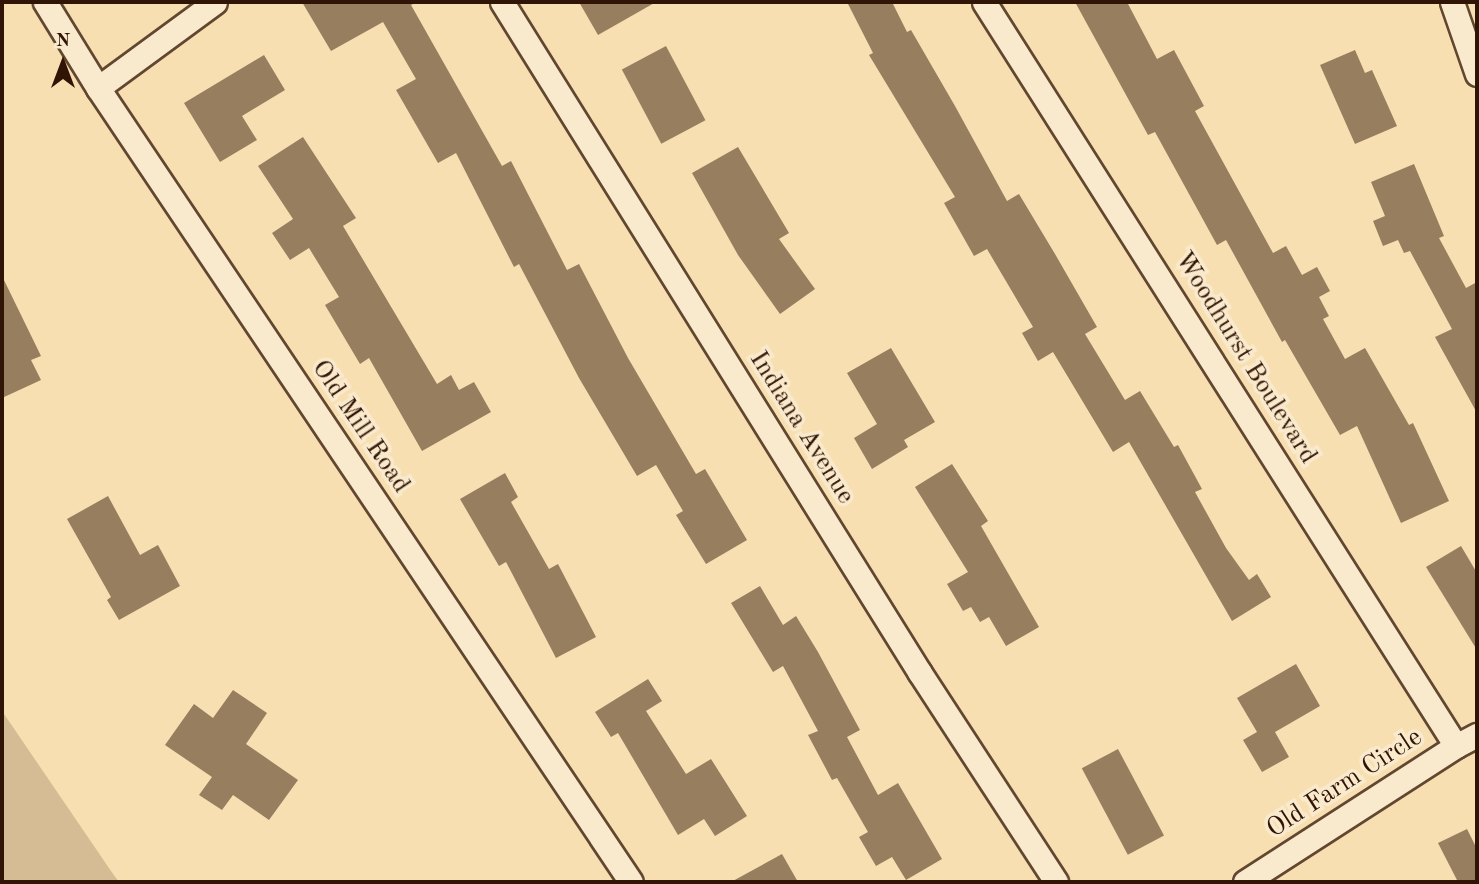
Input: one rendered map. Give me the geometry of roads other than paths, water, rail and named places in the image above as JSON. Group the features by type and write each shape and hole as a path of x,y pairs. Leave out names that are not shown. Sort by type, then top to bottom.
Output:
{"street":[{"name":"Old Mill Road","path":"45,2 98,88 631,882"},
{"path":"98,88 215,2"},
{"name":"Indiana Avenue","path":"502,2 920,673 1056,882"},
{"name":"Woodhurst Boulevard","path":"984,2 1456,746"},
{"path":"1452,2 1477,74"},
{"name":"Old Farm Circle","path":"1245,882 1477,735"}]}
